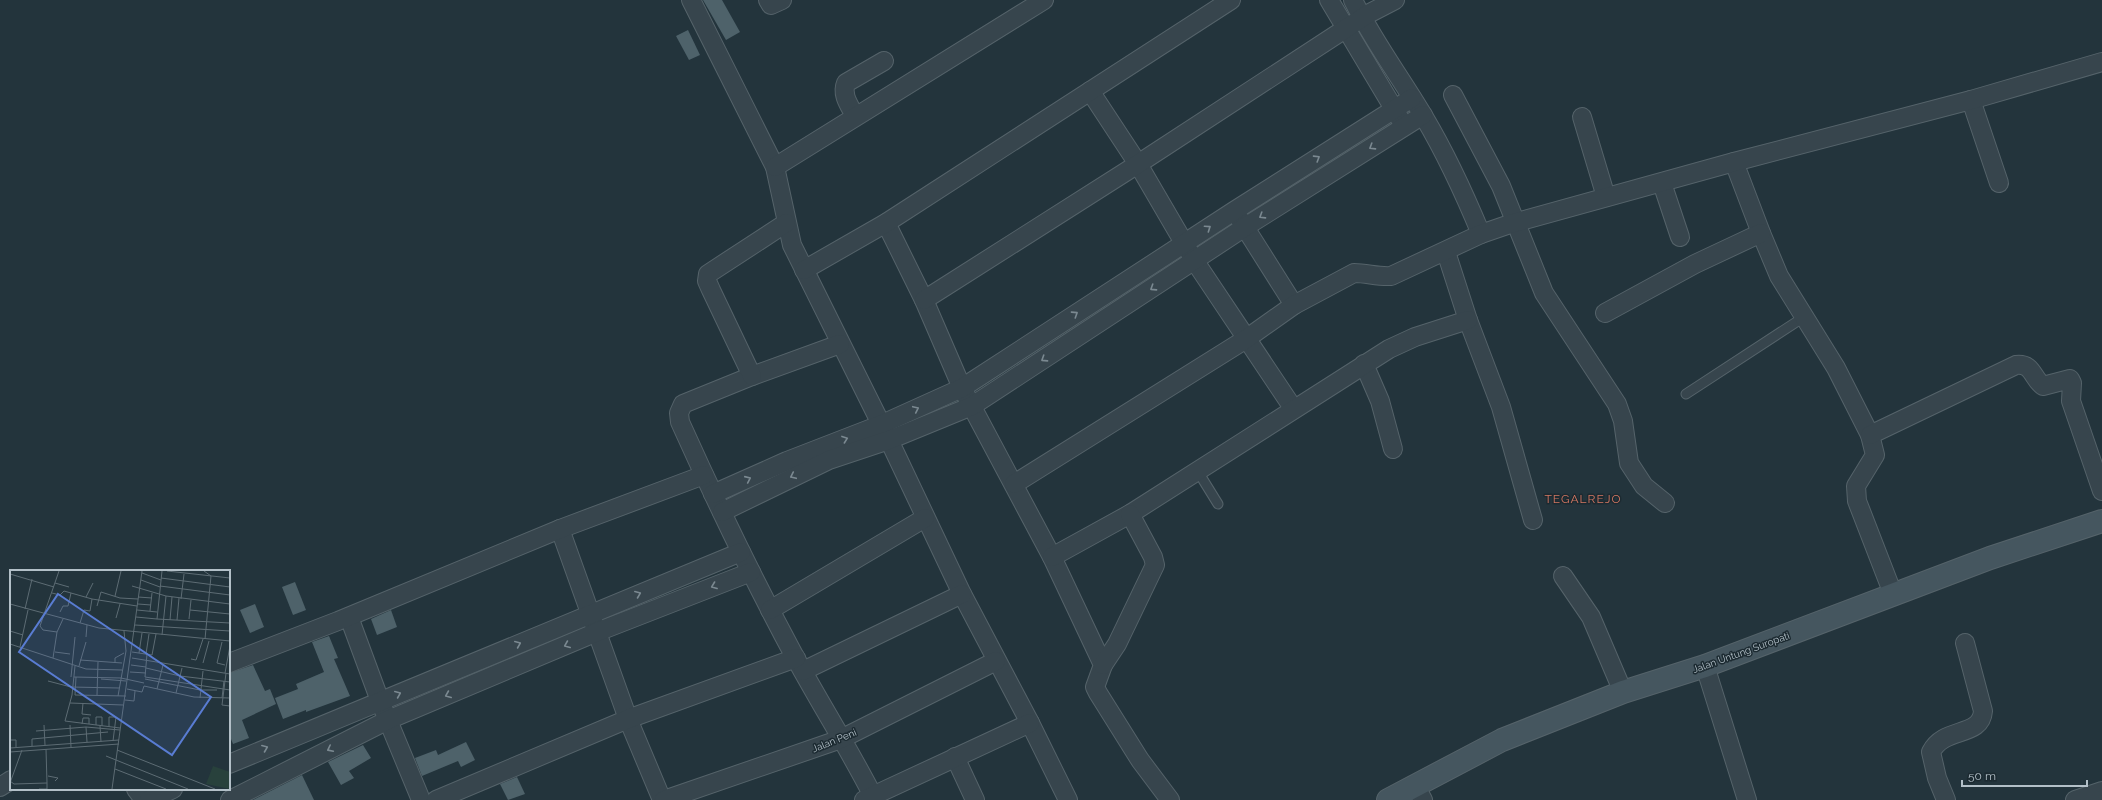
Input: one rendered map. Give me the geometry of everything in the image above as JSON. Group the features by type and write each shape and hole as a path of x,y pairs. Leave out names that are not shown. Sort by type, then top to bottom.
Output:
{"street":[{"path":"692,0 775,167 792,245 962,594 996,661 1030,722 1068,800"},
{"path":"768,0 771,5 774,5 782,0"},
{"path":"775,167 1044,0"},
{"path":"804,270 886,223 1231,0"},
{"path":"1329,0 1393,110 1404,126"},
{"path":"1353,0 1365,16 1423,115 1452,166 1485,232"},
{"path":"924,300 1138,164 1346,28 1392,1"},
{"path":"855,116 845,97 843,88 846,83 884,61"},
{"path":"1014,484 1246,339 1294,305 1354,273 1365,273 1379,277 1391,276 1446,252 1485,232 1513,223 1734,162 1971,100 2102,62"},
{"path":"1090,91 1138,164 1194,260 1293,408"},
{"path":"1453,94 1486,155 1513,223 1544,293 1617,404 1624,421 1630,463 1635,475 1644,486 1664,503"},
{"path":"884,433 962,388 1234,210 1412,98"},
{"path":"1971,100 1999,183"},
{"path":"713,494 884,433 972,406 1245,227 1423,115"},
{"path":"1582,117 1606,197"},
{"path":"1734,162 1779,276 1836,368 1870,435 1874,455 1856,486 1857,501 1893,594"},
{"path":"1662,183 1680,237"},
{"path":"1234,210 1294,305"},
{"path":"752,376 707,281 708,274 786,223"},
{"path":"886,223 924,300 962,388 1052,557 1103,665"},
{"path":"1605,313 1696,264 1761,233"},
{"path":"1446,252 1468,320 1501,407 1533,520"},
{"path":"1052,557 1130,514 1293,408 1389,349 1415,336 1468,320"},
{"path":"840,344 752,376 683,404 679,413 680,422 704,475 770,610 841,739 877,797 955,757 1030,722"},
{"path":"1364,364 1380,401 1393,449"},
{"path":"1870,435 2016,365 2023,364 2029,367 2043,386 2070,379 2072,383 2071,401 2102,491"},
{"path":"722,512 826,453"},
{"path":"230,663 349,616 560,529 704,475"},
{"path":"1130,514 1154,557 1155,565 1117,644 1103,665 1095,687 1140,760 1170,800"},
{"path":"770,610 925,518"},
{"name":"Jalan Untung Suropati","path":"1388,800 1419,793 1502,740 1624,692 1705,666 1990,558 2102,521"},
{"path":"560,529 628,718 663,800"},
{"path":"230,764 741,552"},
{"path":"230,800 388,720 597,632 751,572"},
{"path":"1563,576 1591,617 1624,692"},
{"path":"436,800 628,718 799,665 962,594"},
{"path":"349,616 380,701 421,800"},
{"path":"1946,800 1937,778 1931,752 1935,744 1946,736 1978,725 1982,719 1983,711 1964,643"},
{"name":"Jalan Peni","path":"663,800 841,739 996,661"},
{"path":"1705,666 1747,800"},
{"path":"955,757 976,800"},
{"path":"0,787 10,781"},
{"path":"137,790 144,800"},
{"path":"149,800 171,790"},
{"path":"2075,800 2102,791"}],"lane":[{"path":"1686,394 1804,317"},
{"path":"1197,470 1218,504"}],"building":[{"path":"703,0 722,0 740,32 726,40"},
{"path":"688,30 700,55 689,60 676,36"},
{"path":"295,582 306,610 293,615 282,587"},
{"path":"255,604 264,627 250,633 240,610"},
{"path":"391,610 397,627 377,635 371,619"},
{"path":"329,636 338,658 334,659 350,696 283,719 275,698 298,689 296,684 324,672 312,642"},
{"path":"253,665 265,691 270,689 276,704 242,720 249,738 233,744 230,736 230,673"},
{"path":"466,742 475,760 461,767 458,761 422,776 415,758 436,750 438,755"},
{"path":"363,745 371,758 349,771 354,778 341,785 328,762"},
{"path":"302,775 314,800 253,800"},
{"path":"517,777 525,794 508,800 500,784"}],"district":[{"name":"TEGALREJO","path":"1583,499"}]}
